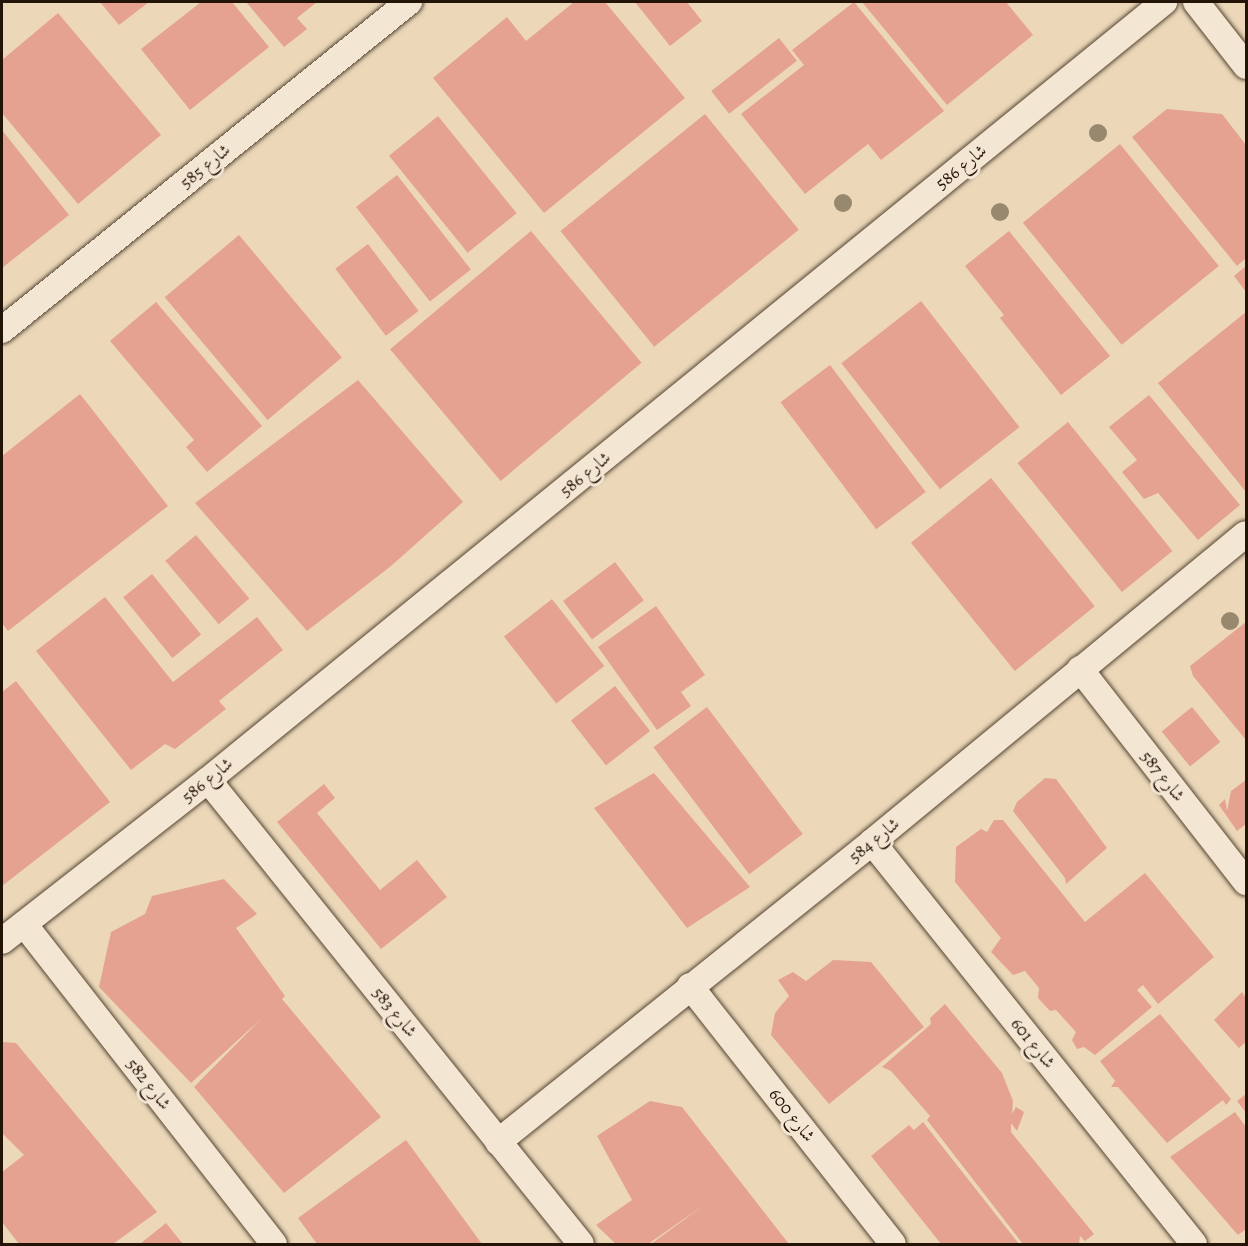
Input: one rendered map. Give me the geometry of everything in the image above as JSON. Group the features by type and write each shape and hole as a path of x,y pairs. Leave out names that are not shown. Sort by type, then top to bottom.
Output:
{"street":[{"name":"شارع 585","path":"2,330 409,2"},
{"name":"شارع 586","path":"2,941 208,780 1164,2"},
{"path":"1196,2 1246,66"},
{"name":"شارع 584","path":"498,1142 872,842 1246,534"},
{"name":"شارع 587","path":"1080,669 1246,882"},
{"name":"شارع 583","path":"208,780 581,1245"},
{"name":"شارع 601","path":"872,842 1194,1245"},
{"name":"شارع 582","path":"24,924 274,1245"},
{"name":"شارع 600","path":"690,986 893,1245"}],"building":[{"path":"100,2 149,2 119,25"},
{"path":"201,2 232,2 269,47 190,110 141,49"},
{"path":"246,2 317,2 297,18 307,29 284,47"},
{"path":"574,2 605,2 685,98 544,213 433,78 507,17 526,41"},
{"path":"635,2 687,2 702,21 670,46"},
{"path":"854,2 944,111 881,160 868,144 805,194 741,114 804,65 792,50"},
{"path":"862,2 1006,2 1033,35 947,105"},
{"path":"58,13 161,135 78,204 2,113 2,60"},
{"path":"779,38 797,61 729,114 711,91"},
{"path":"1167,109 1222,114 1246,145 1246,258 1237,266 1132,137"},
{"path":"705,114 799,230 654,347 560,231"},
{"path":"438,116 517,213 468,253 389,156"},
{"path":"2,130 69,215 2,268"},
{"path":"1120,144 1219,266 1122,345 1023,223"},
{"path":"397,175 471,270 430,302 356,207"},
{"path":"531,231 642,363 501,481 390,349"},
{"path":"1009,231 1110,356 1061,395 1000,318 1004,315 965,266"},
{"path":"239,235 342,358 268,420 165,297"},
{"path":"368,244 419,311 386,336 335,269"},
{"path":"1246,266 1246,292 1234,276"},
{"path":"921,301 1020,427 940,489 841,363"},
{"path":"156,302 262,426 207,472 186,447 194,440 110,341"},
{"path":"1246,312 1246,492 1158,383"},
{"path":"830,365 926,492 876,529 780,402"},
{"path":"358,380 463,502 391,566 307,631 195,503"},
{"path":"80,394 168,506 8,631 2,623 2,456"},
{"path":"1149,395 1240,505 1198,540 1158,493 1144,499 1122,472 1137,460 1109,427"},
{"path":"1068,422 1172,551 1122,592 1017,463"},
{"path":"991,478 1095,606 1015,671 911,543"},
{"path":"196,535 249,599 219,624 165,561"},
{"path":"615,562 644,600 592,639 563,601"},
{"path":"152,574 201,635 172,658 123,597"},
{"path":"105,597 173,682 257,617 283,650 219,701 226,709 175,749 165,744 131,770 36,651"},
{"path":"552,599 604,666 556,704 504,637"},
{"path":"656,606 705,675 681,692 691,706 657,730 598,647"},
{"path":"1246,622 1246,740 1193,676 1190,666"},
{"path":"16,681 110,802 2,886 2,692"},
{"path":"615,686 650,731 606,765 571,720"},
{"path":"707,707 803,834 749,874 653,747"},
{"path":"1192,707 1220,742 1190,767 1162,732"},
{"path":"654,773 750,887 687,928 594,808"},
{"path":"1045,778 1056,779 1107,848 1066,884 1065,878 1013,811 1017,802"},
{"path":"1246,780 1246,824 1237,831 1219,805 1225,799 1227,811 1231,791"},
{"path":"324,784 335,798 317,813 380,890 417,860 447,897 381,949 277,822"},
{"path":"994,820 1003,820 1085,922 1145,873 1214,957 1158,1004 1143,985 1137,990 1152,1007 1095,1055 1084,1047 1077,1049 1072,1040 1076,1032 1056,1010 1050,1011 1038,998 1039,988 1025,971 1013,975 991,952 1001,938 955,882 956,847 981,829 987,832"},
{"path":"224,879 257,914 236,928 285,996 282,999 381,1117 284,1193 194,1087 261,1019 191,1083 99,987 111,932 145,914 152,896"},
{"path":"833,960 871,962 924,1027 829,1104 771,1035 775,1013 789,996 778,980 793,972 806,981"},
{"path":"1242,992 1246,998 1246,1042 1239,1048 1214,1020"},
{"path":"945,1004 1002,1073 1013,1101 1012,1114 1016,1107 1024,1112 1017,1131 1011,1123 1011,1132 1094,1234 1085,1241 1080,1236 1079,1244 1023,1244 927,1120 930,1116 891,1071 882,1067 931,1024 930,1018"},
{"path":"1160,1014 1231,1099 1226,1105 1223,1100 1167,1143 1118,1087 1111,1087 1115,1081 1100,1061"},
{"path":"2,1042 16,1043 157,1212 113,1244 19,1244 2,1222 2,1172 24,1155 2,1133"},
{"path":"1246,1094 1246,1113 1237,1101"},
{"path":"650,1101 682,1107 789,1244 651,1244 704,1205 648,1244 616,1244 596,1225 632,1200 597,1136"},
{"path":"1235,1112 1246,1127 1246,1229 1238,1235 1170,1157"},
{"path":"923,1122 1019,1244 941,1244 871,1156 909,1125 914,1130"},
{"path":"406,1140 482,1244 317,1244 298,1218"},
{"path":"166,1223 183,1244 140,1244"}]}
